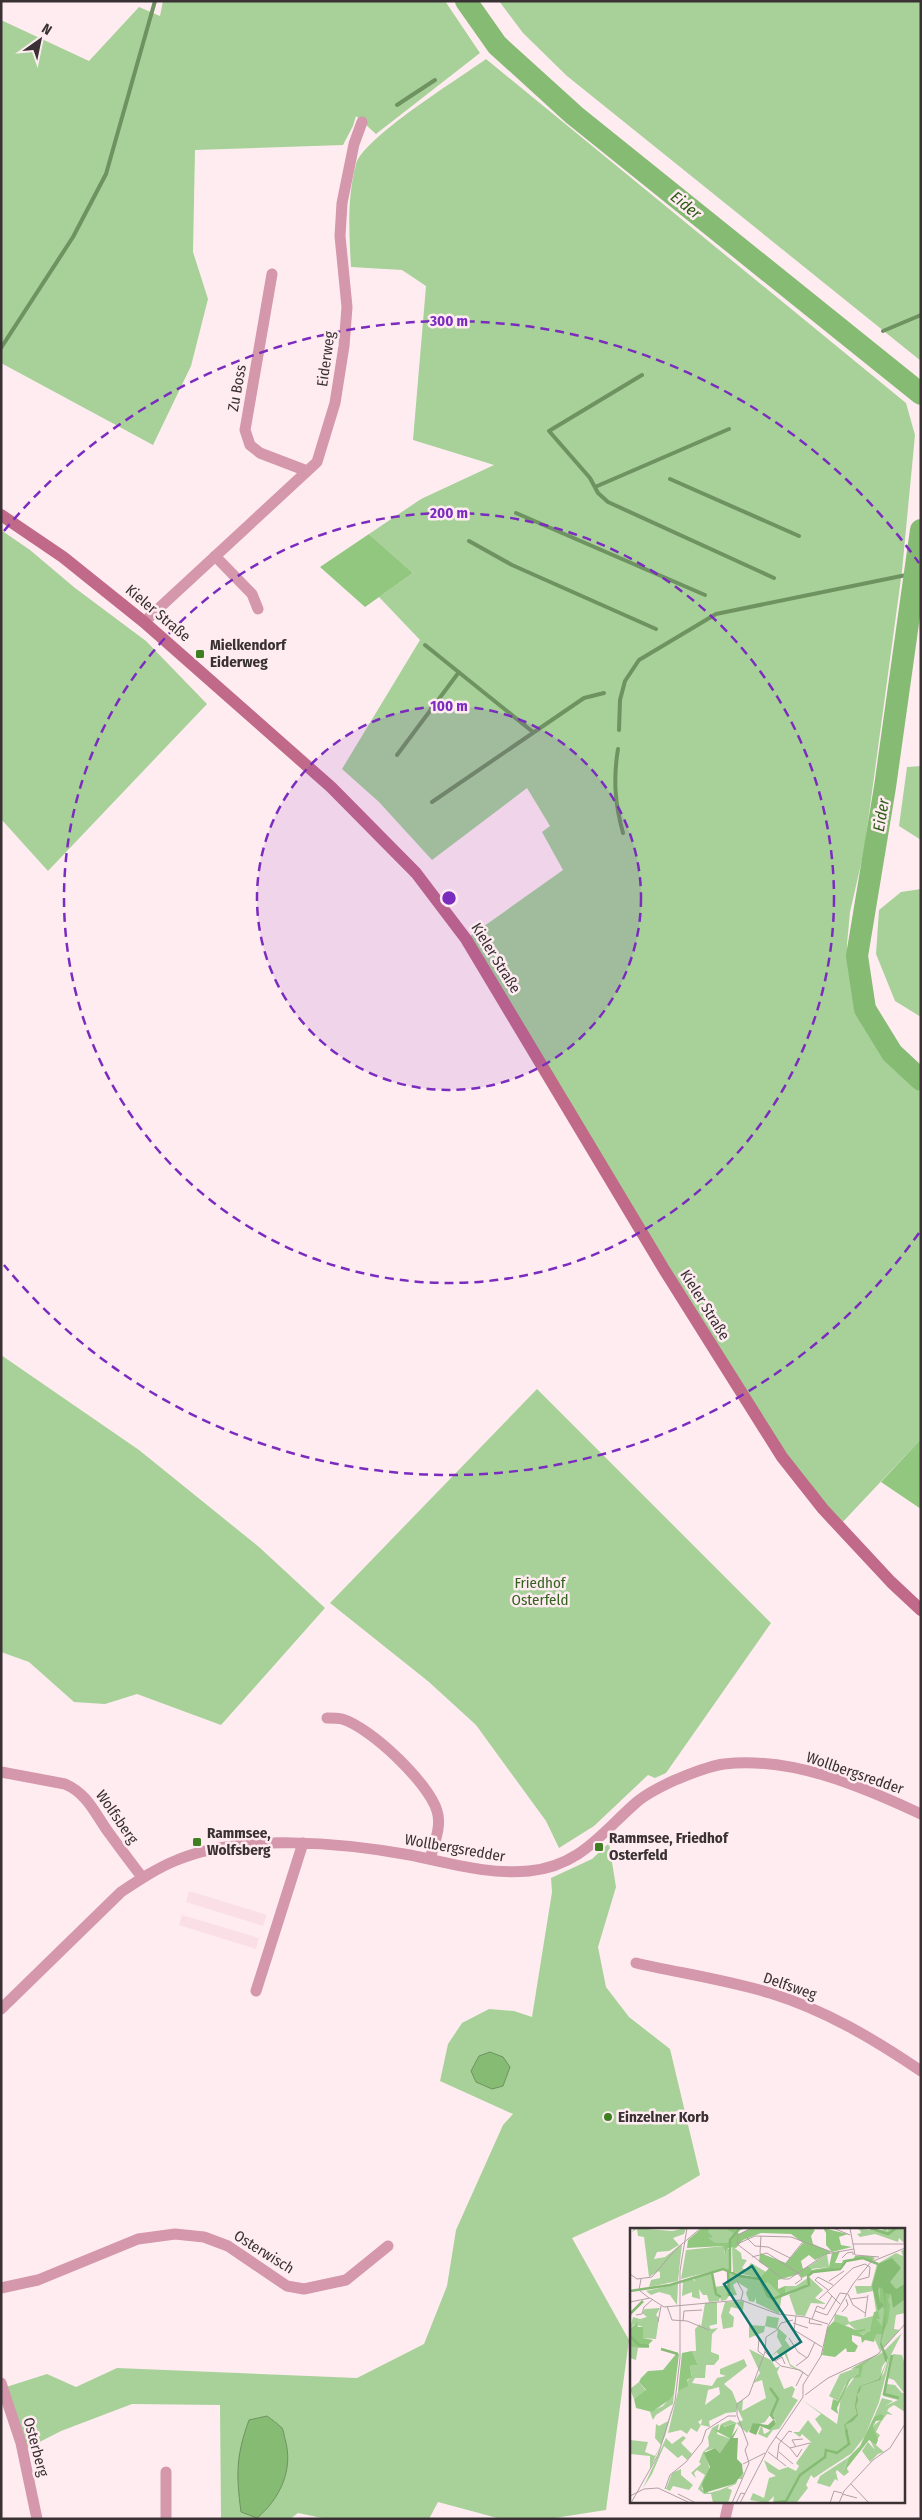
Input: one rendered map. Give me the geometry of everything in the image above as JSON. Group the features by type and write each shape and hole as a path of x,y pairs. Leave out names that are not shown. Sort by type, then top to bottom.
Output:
{"street":[{"name":"Eiderweg","path":"144,622 317,462 335,403 347,307 340,236 342,203 354,144 362,122"},
{"name":"Zu Boss","path":"272,274 245,430 250,445 260,452 307,471"},
{"name":"Kieler Straße","path":"1,515 63,557 144,622 331,787 416,872 466,939 750,1408 782,1457 839,1526 891,1582 921,1610"},
{"path":"215,556 252,594 258,609"},
{"path":"327,1718 342,1719 354,1724 410,1768 433,1801 438,1812 439,1823 430,1859"},
{"name":"Wollbergsredder","path":"1,2009 100,1911 142,1878 178,1860 208,1851 260,1844 303,1843 362,1847 481,1870 515,1873 533,1871 556,1865 581,1854 648,1794 683,1777 722,1764 756,1762 820,1774 921,1814"},
{"name":"Wolfsberg","path":"1,1772 65,1784 75,1788 86,1798 142,1878"},
{"path":"256,1991 303,1843"},
{"name":"Delfsweg","path":"636,1963 769,1993 810,2008 862,2033 921,2071"},
{"name":"Osterwisch","path":"1,2288 38,2280 138,2239 175,2234 204,2237 228,2246 287,2286 304,2289 346,2280 388,2246"},
{"name":"Osterberg","path":"1,2383 21,2443 37,2519"},
{"path":"166,2472 166,2519"},
{"path":"725,2519 729,2502"}],"shaded area":[{"path":"369,534 413,573 365,607 320,567"},
{"path":"921,1439 921,1509 881,1482"},
{"path":"189,1891 267,1915 263,1926 186,1902"},
{"path":"182,1915 259,1938 256,1949 179,1925"},
{"path":"490,2052 503,2057 510,2067 503,2086 492,2089 476,2082 471,2071 479,2056"},
{"path":"267,2416 283,2429 288,2461 283,2483 278,2493 257,2518 241,2512 238,2465 249,2420"}],"green space":[{"path":"163,1 445,1 480,53 376,134 356,116 343,145 195,150 193,252 208,299 191,366 153,445 1,363 1,20 89,61 139,7 160,16"},
{"path":"499,1 921,1 921,361 567,76 523,33"},
{"path":"486,59 906,403 915,435 902,571 864,851 850,912 847,944 849,974 859,1010 881,1053 921,1092 921,1439 839,1526 782,1457 466,939 563,870 542,832 550,826 527,788 432,860 379,802 342,769 420,640 379,597 413,573 369,534 421,499 494,465 413,440 426,286 402,270 351,267 349,216 353,177 356,164 376,139 414,108"},
{"path":"1,530 30,550 75,588 146,641 207,704 48,871 1,819"},
{"path":"921,766 921,840 899,826 907,767"},
{"path":"921,889 921,1017 895,1001 876,954 879,910 901,892"},
{"path":"1,1355 139,1450 259,1547 325,1608 221,1725 137,1694 105,1704 74,1702 29,1662 1,1652"},
{"name":"Friedhof Osterfeld","path":"537,1389 771,1623 666,1773 655,1778 648,1775 594,1826 559,1848 546,1821 476,1725 429,1682 330,1603"},
{"path":"609,1843 616,1887 598,1947 606,1987 629,2017 670,2049 700,2175 665,2196 572,2238 629,2340 606,2510 548,2519 501,2519 438,2502 429,2519 327,2519 298,2513 290,2519 221,2519 220,2405 132,2404 61,2431 22,2451 3,2388 47,2374 76,2387 117,2368 357,2378 424,2344 447,2286 456,2230 503,2125 513,2114 440,2081 448,2044 462,2023 489,2009 514,2011 532,2017 552,1892 551,1878 592,1859"}],"waterway":[{"path":"1,348 73,237 106,174 155,1"},
{"name":"Eider","path":"466,1 497,45 574,115 921,394"},
{"path":"397,105 435,80"},
{"path":"883,331 921,315"},
{"path":"642,375 549,431 590,478 598,493 608,502 774,578"},
{"path":"595,487 729,429"},
{"path":"670,479 799,536"},
{"path":"516,513 705,595"},
{"name":"Eider","path":"921,530 885,787 857,956 865,1009 892,1053 921,1080"},
{"path":"469,541 512,565 656,629"},
{"path":"619,730 620,700 625,681 639,660 716,614 916,573"},
{"path":"425,645 533,732"},
{"path":"397,755 459,672"},
{"path":"432,802 584,698 604,693"},
{"path":"618,749 616,791 623,833"}],"place":[{"name":"Mielkendorf Eiderweg","path":"200,654"},
{"name":"Rammsee, Wolfsberg","path":"197,1842"},
{"name":"Rammsee, Friedhof Osterfeld","path":"599,1847"},
{"name":"Einzelner Korb","path":"608,2117"}]}
